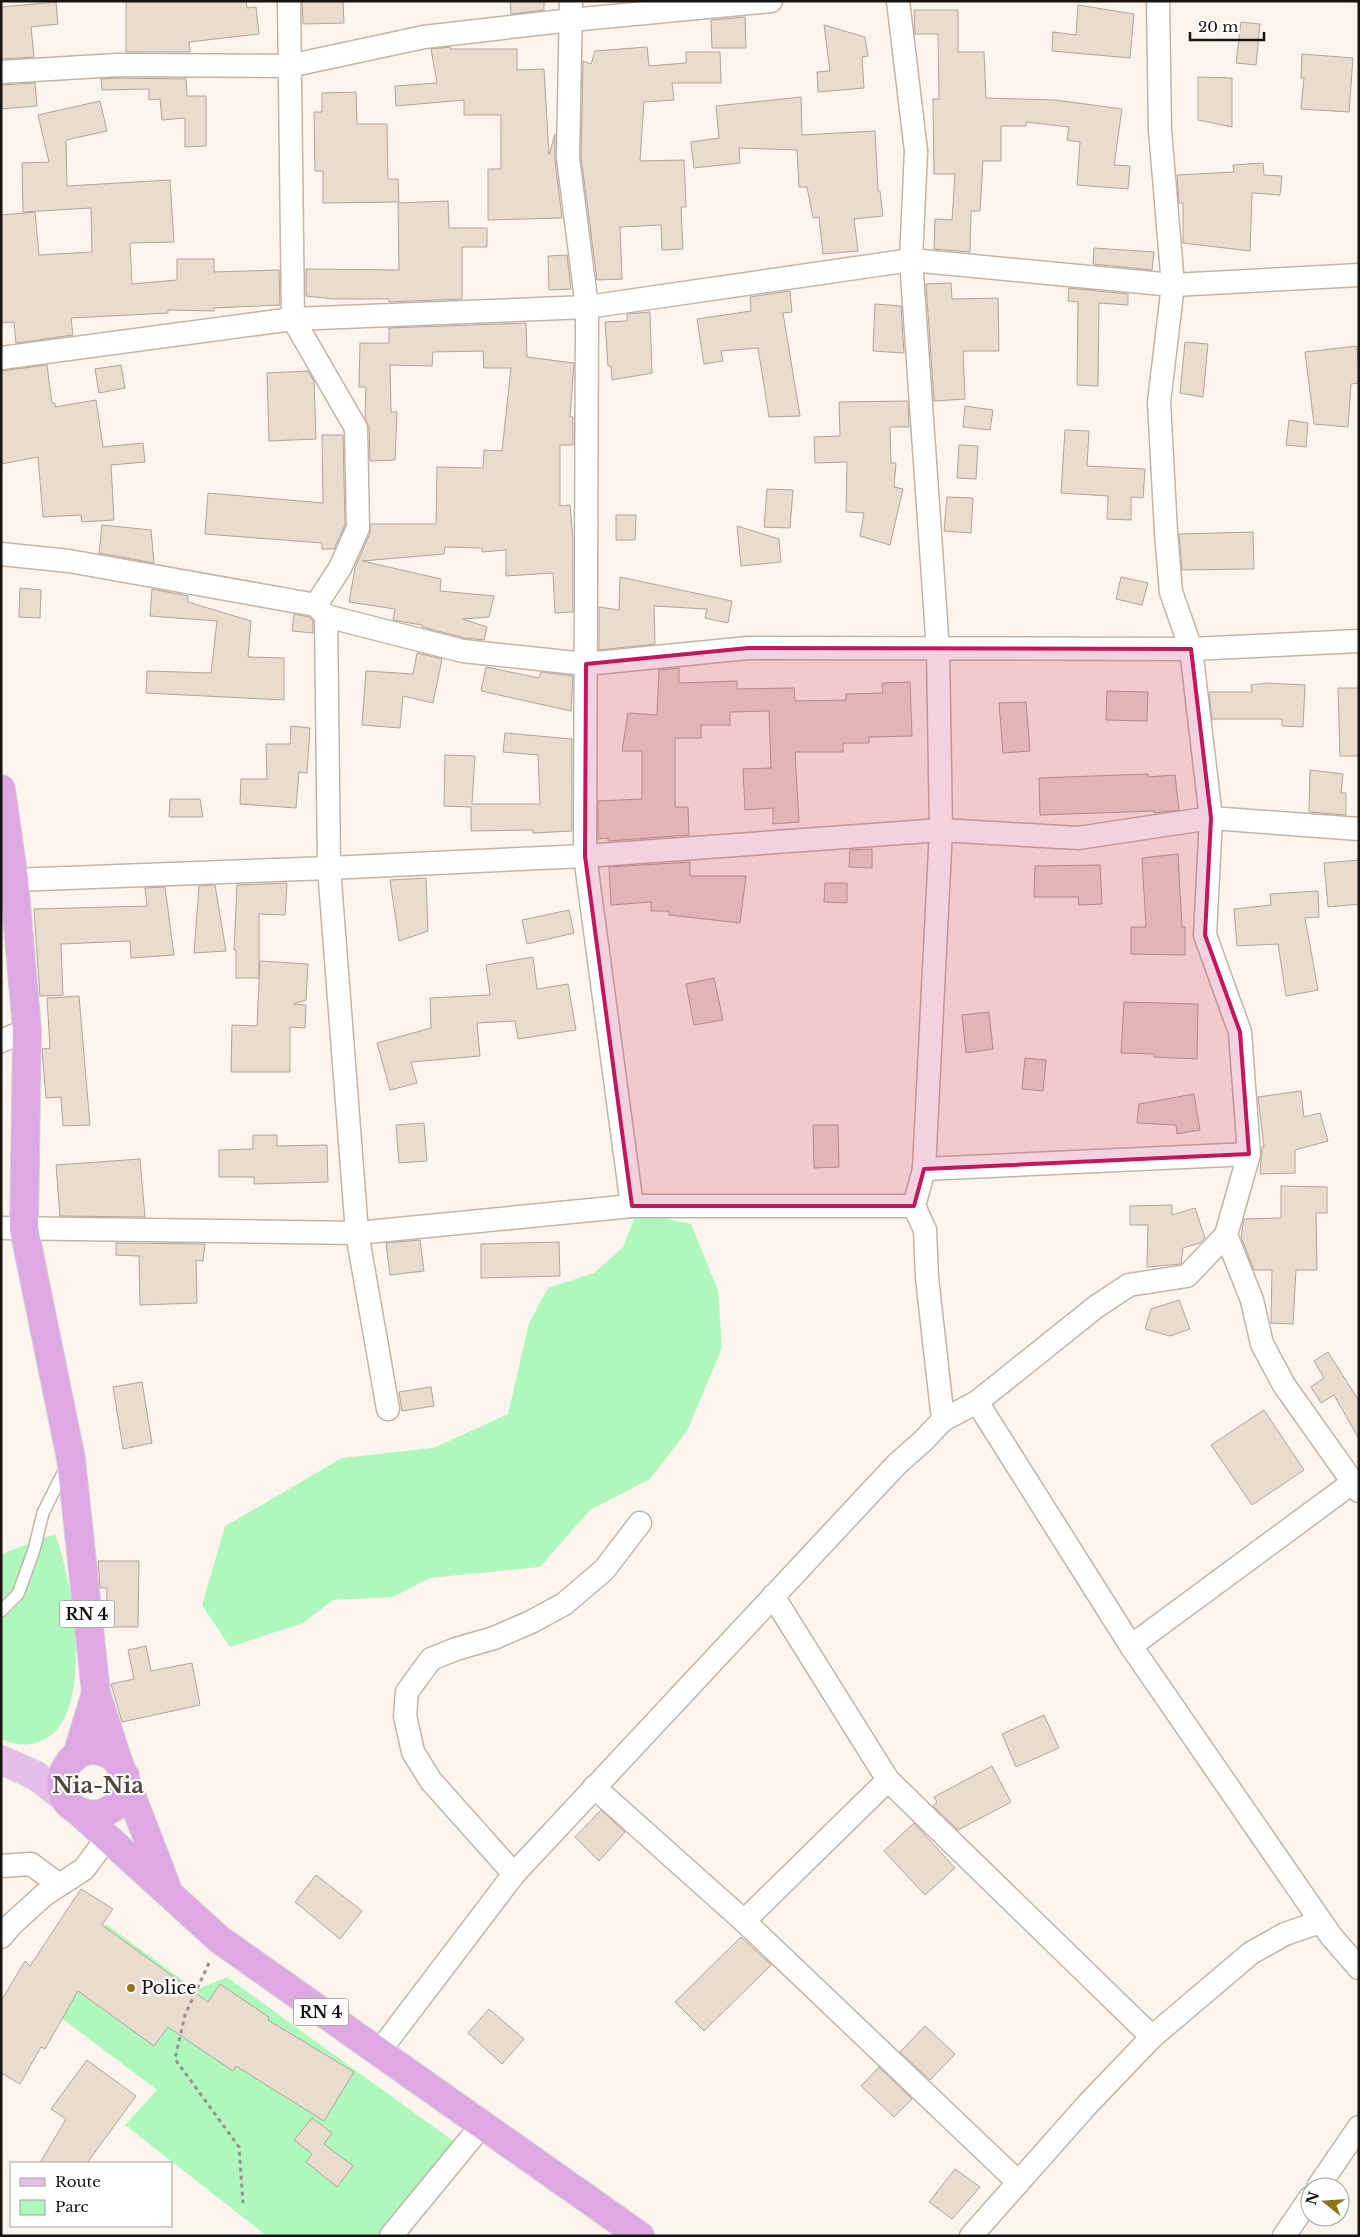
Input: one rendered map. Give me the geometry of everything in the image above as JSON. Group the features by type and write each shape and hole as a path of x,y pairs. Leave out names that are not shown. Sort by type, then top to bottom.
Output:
{"highway":[{"name":"RN 4","path":"1,789 27,1030 13,1228 71,1459 96,1694 121,1768 168,1891"},
{"name":"RN 4","path":"75,1756 96,1694"},
{"path":"88,1750 101,1751 110,1755 121,1768 124,1794 113,1808 96,1814 87,1814 72,1805 61,1782 67,1764 75,1756 88,1750"},
{"name":"RN 4","path":"72,1805 220,1940 640,2236"}],"main road":[{"path":"35,1775 75,1756"},
{"path":"1,1760 35,1775 72,1805"}],"street":[{"path":"289,1 293,318 356,428 358,528 321,611 329,868 357,1233 388,1409"},
{"path":"1,72 117,65 289,66 424,38 571,11 771,1"},
{"path":"898,1 916,151 911,260 938,650 942,830 924,1170 914,1206 925,1230 927,1278 943,1420"},
{"path":"378,2053 514,1874 897,1464 924,1441 943,1420 977,1402 1097,1306 1129,1285 1187,1276 1226,1235 1249,1154 1240,1032 1206,935 1212,818 1191,650 1171,592 1158,402 1173,285 1160,130 1158,1"},
{"path":"571,11 568,158 587,307 585,856 632,1206"},
{"path":"1,358 293,318 587,307 911,260 1173,285 1359,275"},
{"path":"1,554 69,561 321,611 463,651 586,664 748,648 1191,650 1359,641"},
{"path":"9,868 329,868 585,856 942,830 1078,838 1212,818 1359,829"},
{"path":"1,1041 27,1030"},
{"path":"924,1170 1249,1154"},
{"path":"13,1228 357,1233 632,1206 914,1206"},
{"path":"1131,1646 1356,1487 1284,1385 1262,1344 1252,1300 1226,1235"},
{"path":"977,1402 1131,1646 1320,1922 1359,1968"},
{"path":"514,1874 431,1781 413,1752 406,1716 407,1692 431,1659 456,1649 494,1638 531,1622 564,1604 604,1570 640,1523"},
{"path":"773,1596 888,1780 1152,2037"},
{"path":"744,1921 888,1780"},
{"path":"594,1787 744,1921 1018,2182"},
{"path":"1,1937 28,1909 58,1884 84,1869 107,1838"},
{"path":"1,1866 31,1864 58,1884"},
{"path":"971,2236 1086,2106 1152,2037 1251,1953 1285,1934 1320,1922"},
{"path":"392,2236 482,2125"},
{"path":"1325,2177 1359,2127"},
{"path":"1284,2236 1300,2213"}],"lane":[{"path":"1,1612 18,1594 34,1550 42,1512 71,1459"}],"path":[{"path":"220,1940 185,2015 175,2059 239,2147 243,2203"}],"highlighted area":[{"path":"748,648 1191,649 1211,818 1205,935 1240,1032 1249,1154 924,1169 914,1206 632,1206 585,856 586,664"}],"green space":[{"path":"637,1212 691,1224 718,1290 722,1348 687,1431 650,1479 590,1510 540,1567 430,1578 393,1597 333,1600 303,1623 230,1647 202,1605 225,1526 342,1458 433,1448 508,1414 529,1323 548,1288 594,1273 623,1247"},
{"path":"55,1534 68,1581 76,1643 75,1674 70,1702 61,1724 45,1739 28,1744 12,1743 1,1739 1,1554"},
{"path":"106,1924 196,1990 227,1977 456,2143 379,2236 267,2236 125,2125 157,2090 48,2008"}],"building":[{"path":"126,1 246,1 247,8 256,7 259,34 189,42 190,52 126,52"},
{"path":"302,1 343,1 344,23 303,24"},
{"path":"510,1 544,1 544,10 511,14"},
{"path":"56,2 58,24 31,27 34,57 1,59 1,7"},
{"path":"1078,5 1134,14 1130,58 1052,51 1053,32 1076,35"},
{"path":"914,10 958,10 958,52 984,52 986,98 1055,100 1122,109 1114,165 1130,166 1128,189 1077,185 1080,142 1067,140 1069,127 1026,122 1026,126 1001,126 1001,161 983,161 980,211 971,211 970,252 934,249 935,219 952,220 955,174 934,174 933,99 939,99 938,34 915,34"},
{"path":"745,17 746,48 712,48 711,20"},
{"path":"1241,22 1260,24 1256,65 1236,63"},
{"path":"824,25 865,37 868,56 862,57 864,88 818,92 817,72 830,71"},
{"path":"450,47 450,49 517,49 517,70 544,69 549,155 555,134 555,160 562,218 488,220 488,169 501,169 501,115 464,115 464,100 396,106 395,86 437,83 431,49"},
{"path":"647,47 649,66 686,63 686,52 720,52 721,83 672,83 674,100 644,102 640,161 684,160 686,207 681,207 683,249 662,250 661,225 620,227 622,279 597,280 581,157 583,61 591,64 595,51"},
{"path":"1302,54 1353,58 1349,112 1301,109 1304,78 1301,78"},
{"path":"1198,77 1232,78 1232,127 1198,120"},
{"path":"101,79 186,79 187,96 206,96 206,146 185,147 185,118 162,120 160,99 149,100 149,89 102,90"},
{"path":"35,83 37,106 1,109 1,85"},
{"path":"356,92 357,124 387,124 388,179 398,179 399,202 323,203 323,171 315,171 314,112 322,112 322,93"},
{"path":"801,97 802,135 875,131 878,191 880,191 883,216 854,219 858,251 823,254 819,217 813,218 807,187 799,187 797,150 739,148 740,163 694,168 691,142 719,138 716,106"},
{"path":"100,101 107,131 66,140 67,186 170,180 174,242 130,243 132,284 177,280 177,259 214,259 214,272 279,270 280,305 214,308 214,311 168,310 168,313 71,318 73,335 16,343 14,322 1,323 1,215 35,212 39,255 92,252 91,208 23,212 22,163 49,162 38,115"},
{"path":"1263,163 1264,175 1282,176 1280,195 1252,193 1250,251 1183,243 1183,203 1179,203 1177,175 1234,172 1233,165"},
{"path":"448,201 449,228 487,228 487,247 462,247 462,299 389,302 389,299 334,299 306,296 306,269 399,270 398,203"},
{"path":"1094,248 1154,252 1152,270 1093,264"},
{"path":"567,255 571,289 549,290 548,256"},
{"path":"951,283 952,299 998,298 999,351 963,351 965,399 934,401 926,284"},
{"path":"1069,288 1128,294 1128,305 1099,303 1098,386 1077,385 1078,302 1068,301"},
{"path":"790,291 792,312 783,313 800,416 769,417 758,348 721,351 723,361 704,364 697,319 751,311 750,297"},
{"path":"875,304 901,306 904,353 873,351"},
{"path":"650,312 652,373 612,380 611,366 608,366 605,322 627,321 627,314"},
{"path":"526,323 527,357 574,363 570,417 573,417 573,445 560,445 560,506 570,505 573,539 573,612 555,613 553,573 506,576 506,550 482,552 482,548 445,547 444,554 362,561 441,579 440,591 494,596 489,617 463,619 487,627 484,640 465,638 422,627 422,625 393,620 395,609 349,602 355,568 370,533 371,524 436,524 437,467 483,468 484,450 502,451 511,368 484,368 483,351 433,352 432,366 390,365 391,412 397,412 395,460 370,461 369,428 365,418 366,387 359,387 360,343 389,343 389,328"},
{"path":"1185,342 1208,344 1203,397 1180,393"},
{"path":"1357,346 1359,383 1351,384 1348,427 1314,424 1305,352"},
{"path":"47,365 52,403 55,403 55,407 96,400 103,447 143,443 145,462 111,465 114,520 82,522 81,515 43,517 38,457 1,464 1,371"},
{"path":"121,365 125,388 99,393 95,369"},
{"path":"308,371 314,381 316,439 269,441 267,373"},
{"path":"908,401 909,427 890,427 891,463 896,463 894,487 903,489 890,545 860,536 864,513 846,512 847,462 815,463 814,437 840,436 839,402"},
{"path":"965,406 993,410 990,430 963,427"},
{"path":"1289,420 1308,423 1306,447 1286,445"},
{"path":"1065,430 1089,431 1087,466 1145,469 1143,498 1131,497 1131,520 1107,519 1108,496 1061,493"},
{"path":"322,435 343,435 345,525 334,549 322,549 322,543 205,534 208,493 323,503"},
{"path":"959,445 978,446 976,479 957,478"},
{"path":"767,489 793,490 790,528 764,527"},
{"path":"947,497 973,498 971,533 944,531"},
{"path":"616,515 636,515 635,540 616,540"},
{"path":"102,525 151,530 154,563 99,553"},
{"path":"737,526 779,539 781,562 741,566"},
{"path":"1253,532 1254,569 1182,570 1179,534"},
{"path":"620,577 732,601 728,623 705,618 707,609 654,606 655,644 599,650 599,607 619,610"},
{"path":"1121,577 1148,583 1142,605 1116,599"},
{"path":"20,588 41,590 40,618 19,617"},
{"path":"152,589 188,596 188,602 251,621 248,657 284,658 284,700 146,693 147,671 211,673 217,621 150,616"},
{"path":"294,614 309,617 313,621 313,633 292,631"},
{"path":"417,653 442,659 433,703 403,696 400,728 362,725 366,671 413,674"},
{"path":"486,667 539,678 541,672 573,676 571,711 481,691"},
{"path":"679,668 679,683 737,681 737,689 794,688 795,701 846,700 846,694 883,693 882,683 910,682 912,736 869,737 869,743 843,743 843,752 795,752 799,822 773,824 773,808 745,810 743,769 771,768 769,711 730,712 730,725 701,725 701,738 675,738 675,807 688,807 689,835 608,841 608,838 598,839 598,801 642,799 642,751 622,751 628,713 657,715 659,670"},
{"path":"1267,683 1305,685 1303,727 1282,726 1282,719 1212,719 1209,692 1252,692 1251,685"},
{"path":"1338,688 1359,688 1359,756 1340,756"},
{"path":"1107,691 1148,692 1147,721 1106,720"},
{"path":"1026,702 1030,751 1003,753 999,703"},
{"path":"291,726 310,728 307,773 299,772 296,808 240,804 241,779 267,779 266,744 290,744"},
{"path":"505,733 572,739 572,831 533,833 533,830 471,831 471,807 444,806 445,755 475,756 472,804 540,804 538,755 503,752"},
{"path":"1310,770 1343,774 1341,793 1346,793 1346,815 1309,812"},
{"path":"1148,774 1148,777 1175,775 1179,810 1154,813 1154,811 1040,815 1039,778"},
{"path":"170,799 200,799 203,817 169,817"},
{"path":"872,849 872,868 849,867 850,850"},
{"path":"1178,854 1182,927 1185,927 1185,955 1131,954 1131,927 1146,927 1142,858"},
{"path":"1359,860 1359,904 1328,907 1324,863"},
{"path":"690,862 690,876 746,876 740,923 669,915 669,911 651,911 651,902 611,905 609,867"},
{"path":"1100,865 1102,904 1079,905 1078,897 1034,897 1035,866"},
{"path":"426,878 428,931 399,941 390,880"},
{"path":"287,883 285,915 259,914 259,978 236,978 236,950 234,950 237,885"},
{"path":"825,883 847,883 847,903 824,902"},
{"path":"215,885 226,951 194,953 199,886"},
{"path":"165,887 174,955 131,958 130,941 61,944 63,995 40,996 34,909 147,906 145,888"},
{"path":"1318,891 1319,917 1305,918 1318,990 1286,996 1278,944 1237,946 1234,909 1271,905 1270,894"},
{"path":"569,910 574,933 527,944 522,920"},
{"path":"533,957 537,989 568,984 576,1030 518,1039 515,1021 477,1023 480,1056 411,1062 417,1083 390,1090 377,1043 431,1028 430,998 490,995 486,965"},
{"path":"260,961 308,964 306,1000 293,1004 306,1005 305,1028 290,1027 290,1072 231,1072 232,1025 257,1026"},
{"path":"714,978 723,1020 694,1025 686,984"},
{"path":"79,996 90,1125 63,1126 61,1097 46,1098 42,1049 50,1048 47,998"},
{"path":"1124,1002 1198,1004 1197,1059 1154,1057 1154,1054 1121,1053"},
{"path":"989,1012 993,1049 966,1053 962,1015"},
{"path":"1025,1058 1046,1060 1043,1091 1022,1089"},
{"path":"1301,1091 1304,1117 1320,1113 1328,1141 1295,1150 1295,1173 1260,1174 1262,1147 1264,1147 1258,1097"},
{"path":"1194,1094 1200,1130 1177,1134 1176,1125 1137,1123 1139,1104"},
{"path":"424,1123 427,1161 399,1163 396,1125"},
{"path":"813,1125 838,1125 839,1167 814,1168"},
{"path":"253,1135 277,1135 277,1146 327,1145 328,1182 254,1184 254,1177 219,1177 219,1150 253,1149"},
{"path":"140,1159 145,1217 60,1216 56,1165"},
{"path":"1281,1186 1327,1187 1327,1213 1316,1213 1317,1270 1296,1270 1293,1324 1271,1323 1272,1270 1254,1270 1241,1237 1244,1219 1281,1218"},
{"path":"1172,1205 1172,1215 1195,1208 1205,1238 1200,1243 1183,1248 1181,1264 1147,1267 1148,1225 1130,1225 1130,1206"},
{"path":"420,1240 424,1271 390,1275 386,1243"},
{"path":"559,1242 560,1276 481,1278 481,1244"},
{"path":"116,1243 205,1244 203,1261 196,1260 197,1303 140,1305 139,1256 116,1255"},
{"path":"1179,1300 1190,1329 1170,1336 1145,1329 1151,1309"},
{"path":"1328,1352 1359,1401 1359,1439 1334,1395 1321,1403 1311,1387 1324,1378 1314,1361"},
{"path":"142,1382 152,1443 123,1449 113,1387"},
{"path":"431,1387 434,1406 402,1411 399,1392"},
{"path":"1264,1410 1304,1470 1252,1505 1211,1445"},
{"path":"98,1561 139,1561 138,1627 106,1627 107,1588 100,1588"},
{"path":"146,1646 151,1671 192,1663 200,1705 122,1722 111,1684 134,1679 128,1650"},
{"path":"1044,1715 1059,1748 1016,1767 1002,1734"},
{"path":"992,1766 1011,1802 958,1830 933,1806 937,1802 934,1797"},
{"path":"601,1810 625,1832 599,1861 575,1837"},
{"path":"914,1823 955,1868 925,1895 884,1851"},
{"path":"316,1875 362,1911 340,1939 295,1902"},
{"path":"81,1889 113,1909 102,1925 208,2002 220,1984 269,2017 268,2020 354,2072 324,2121 236,2066 233,2071 168,2027 154,2046 78,1991 45,2049 41,2047 20,2084 1,2073 1,2001 25,1961 30,1966"},
{"path":"741,1937 771,1965 704,2031 675,2002"},
{"path":"489,2009 524,2039 502,2064 468,2033"},
{"path":"925,2026 955,2054 930,2080 900,2052"},
{"path":"87,2060 136,2096 88,2162 41,2162 66,2119 51,2109"},
{"path":"879,2067 912,2099 894,2117 861,2086"},
{"path":"312,2118 332,2133 324,2144 353,2166 337,2187 306,2162 312,2154 294,2140"},
{"path":"955,2169 980,2187 952,2219 929,2202"}],"place":[{"name":"Police","path":"131,1988"}],"district":[{"name":"Nia-Nia","path":"98,1785"}]}
